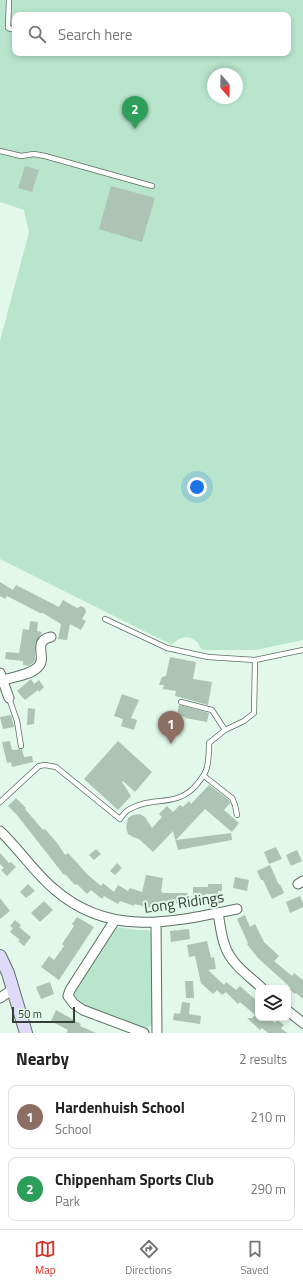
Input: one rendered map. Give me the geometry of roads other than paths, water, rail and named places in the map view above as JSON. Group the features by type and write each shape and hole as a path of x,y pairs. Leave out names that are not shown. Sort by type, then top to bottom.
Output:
{"main road":[{"path":"0,956 13,989 26,1033"}],"street":[{"path":"9,698 2,677 28,673 38,667 42,661 42,641 51,636"},
{"name":"Long Ridings","path":"0,831 14,844 55,891 89,911 115,920 138,923 156,923 237,909"},
{"path":"218,913 225,946 229,955 236,965 259,985"},
{"path":"115,920 70,990 68,996 74,1004 83,1010 144,1033"},
{"path":"156,923 157,1033"},
{"path":"0,998 13,989"},
{"path":"291,1013 303,1023"}],"lane":[{"path":"9,0 8,28 12,29"},
{"path":"0,151 21,156 34,154 44,156 152,186"},
{"path":"105,619 167,648 208,657 255,660 303,650"},
{"path":"0,802 39,766 47,765 56,767 120,819 127,810 143,804 174,800 186,795 204,776 207,768 209,743 224,730 244,721 254,713 255,660"},
{"path":"9,698 16,716 21,746"},
{"path":"182,702 212,710 224,730"},
{"path":"204,776 232,798 237,815"}],"place":[{"name":"Chippenham Sports Club","path":"135,129"},
{"name":"Hardenhuish School","path":"171,744"}]}
